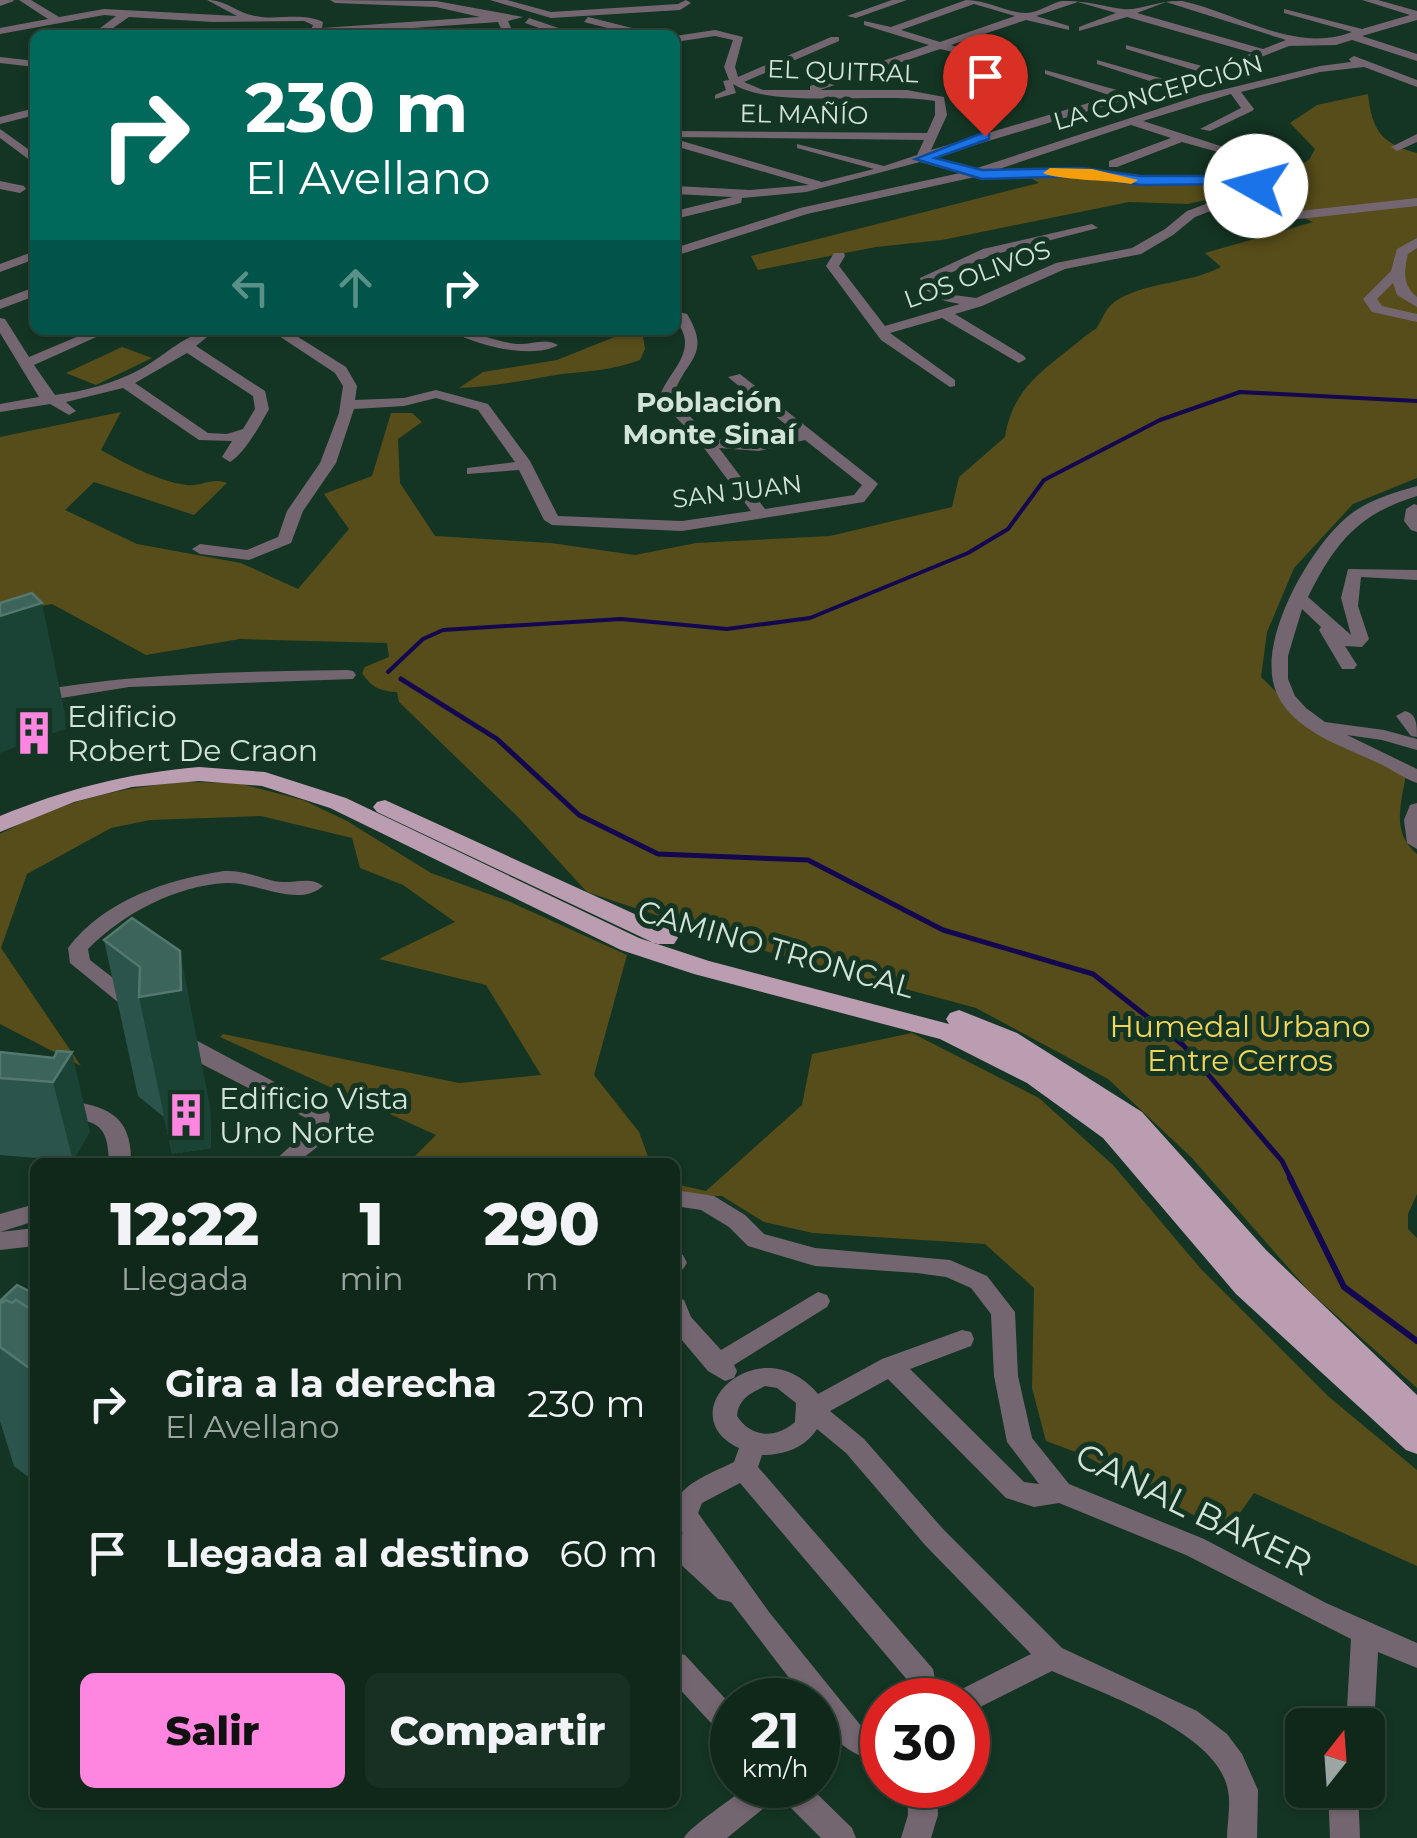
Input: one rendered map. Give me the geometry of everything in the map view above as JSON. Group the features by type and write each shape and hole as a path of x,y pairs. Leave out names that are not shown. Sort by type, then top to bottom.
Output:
{"main road":[{"name":"CAMINO TRONCAL","path":"0,807 69,779 141,764 218,760 288,769 408,817 638,928 719,956 910,1003 1008,1040 1055,1066 1132,1119 1256,1258 1417,1415"},
{"name":"CAMINO TRONCAL","path":"0,826 66,796 132,780 199,774 264,779 302,788 338,803 630,944 702,968 887,1014 985,1049 1036,1076 1114,1130 1247,1286 1417,1441"}],"street":[{"path":"24,0 57,20"},
{"path":"124,0 149,14"},
{"path":"212,0 253,20"},
{"path":"335,0 436,4 502,18"},
{"path":"471,0 555,30"},
{"path":"495,0 544,14 680,7 683,1"},
{"path":"595,0 666,17"},
{"path":"852,16 902,0"},
{"path":"891,30 972,0 1065,28"},
{"path":"793,95 1054,2 1078,0 1264,53"},
{"path":"1083,28 1166,0 1304,42 1417,84"},
{"path":"1367,0 1417,16"},
{"path":"0,3 9,1"},
{"path":"1165,24 1218,5"},
{"path":"1283,9 1327,10"},
{"path":"1306,11 1417,58"},
{"path":"0,33 104,12 253,20 367,15"},
{"path":"103,30 127,13"},
{"path":"566,14 628,30"},
{"path":"406,30 518,16"},
{"path":"680,214 922,159 949,146 1288,44 1329,43 1417,16"},
{"path":"300,18 318,22 314,30"},
{"path":"502,18 508,30"},
{"path":"255,30 269,19"},
{"path":"447,23 450,30"},
{"path":"868,23 974,56"},
{"path":"1384,24 1417,34"},
{"path":"0,33 30,37"},
{"name":"EL QUITRAL","path":"680,38 719,33 735,36 738,44 727,62 727,86 793,95 934,96 942,102 943,110 922,159"},
{"path":"1197,45 1213,38"},
{"path":"727,86 835,39"},
{"path":"1164,82 1101,62 1127,49 1208,70"},
{"path":"1164,57 1180,51"},
{"path":"0,60 30,63"},
{"name":"LA CONCEPCIÓN","path":"680,248 759,228 804,211 972,174 1205,98 1320,69 1352,70 1366,63"},
{"path":"1050,72 1122,95"},
{"path":"1235,92 1246,110"},
{"path":"1091,104 1178,138 1237,150"},
{"path":"1206,128 1246,110 1266,112"},
{"path":"0,121 30,112"},
{"path":"0,132 30,156"},
{"name":"EL MAÑÍO","path":"680,134 932,137"},
{"path":"770,137 882,168"},
{"path":"1397,147 1417,137"},
{"path":"1113,164 1178,138"},
{"path":"680,143 819,184"},
{"path":"922,159 972,174 1082,172 1141,180 1236,180 1250,182 1257,188 1232,200"},
{"path":"680,178 730,193"},
{"path":"0,185 20,189"},
{"path":"680,190 764,194"},
{"path":"1232,200 1298,215 1417,202"},
{"name":"LOS OLIVOS","path":"882,331 977,303 1061,266 1144,248 1194,212 1232,200"},
{"path":"715,206 759,228"},
{"path":"977,303 940,293 927,285 927,278 988,252 1092,228"},
{"path":"1417,242 1398,256 1397,272 1402,292 1417,303"},
{"path":"839,256 832,266 882,331 950,383"},
{"path":"0,268 30,257"},
{"path":"1397,272 1370,299 1371,304 1387,313 1417,318"},
{"path":"0,305 30,293"},
{"path":"944,313 1019,358"},
{"path":"680,316 689,326 690,360 666,390 665,398 706,442 762,515"},
{"path":"0,322 44,394 54,397 69,411"},
{"path":"27,364 94,335"},
{"path":"5,408 54,397 76,397 126,382 167,362 202,335"},
{"path":"200,549 249,556 285,540 294,511 328,464 348,406 350,386 340,370 285,335"},
{"path":"473,335 515,348 551,345"},
{"path":"188,346 246,381 262,398 262,409 230,457"},
{"path":"734,377 808,434"},
{"path":"126,382 204,438 244,436"},
{"path":"348,406 404,402 436,394 458,398 488,412 491,424 524,465"},
{"path":"706,442 759,446 808,434"},
{"name":"SAN JUAN","path":"524,465 552,520 682,526 858,499 867,493 870,484 808,434"},
{"path":"472,471 524,465"},
{"path":"1417,527 1412,521 1416,503 1391,498 1349,523 1299,598 1276,669 1288,699 1316,726 1417,777"},
{"path":"1299,598 1348,641 1360,642 1348,610 1352,574 1356,571 1417,575"},
{"path":"1320,620 1348,665"},
{"path":"0,703 148,679 347,675"},
{"path":"16,676 37,694"},
{"path":"1316,726 1366,731 1417,745"},
{"path":"1417,809 1412,820 1417,843"},
{"path":"289,1158 318,1134 319,1115 202,1055 80,963 78,948 170,888 221,876 252,877 271,887 314,886"},
{"path":"80,963 107,960"},
{"path":"42,1106 82,1109 112,1124 120,1136 120,1158"},
{"name":"CANAL BAKER","path":"680,1199 706,1202 737,1221 756,1240 782,1248 815,1257 950,1270 979,1282 1004,1312 1006,1376 1020,1442 1060,1492 1194,1547 1365,1634 1417,1656"},
{"path":"0,1223 30,1214"},
{"path":"0,1241 30,1238"},
{"path":"717,1364 818,1302"},
{"path":"680,1321 738,1384"},
{"path":"860,1740 852,1736 759,1620 684,1514 692,1496 749,1456 804,1431 811,1409 891,1366 962,1340"},
{"path":"891,1366 1016,1490 1034,1496 1060,1492"},
{"path":"923,1678 729,1428 723,1414 728,1394 738,1384 762,1376 796,1385 811,1409 855,1446 934,1537 1052,1658 1187,1720 1217,1742 1232,1763 1243,1790 1242,1838"},
{"path":"680,1547 759,1620"},
{"path":"1361,1708 1365,1634"},
{"path":"990,1689 1052,1658"},
{"path":"680,1669 710,1702"},
{"path":"700,1838 745,1808"},
{"path":"811,1808 841,1838"},
{"path":"916,1838 923,1808"},
{"path":"1344,1808 1345,1838"}],"green space":[{"name":"Humedal Urbano Entre Cerros","path":"1368,94 1380,134 1417,153 1417,478 1353,504 1294,568 1267,632 1261,677 1310,725 1406,775 1401,827 1417,854 1417,1194 1408,1214 1408,1229 1417,1238 1417,1388 1308,1290 1191,1157 1108,1079 976,1008 761,950 587,892 519,818 399,702 397,692 376,687 365,678 365,667 389,657 387,643 240,639 146,655 52,604 0,614 0,437 121,412 101,450 175,483 227,483 194,515 94,482 65,510 137,544 241,563 298,589 349,529 324,494 372,476 391,413 412,413 422,422 398,439 400,483 435,536 551,543 635,555 696,543 830,536 952,507 959,477 1005,437 1023,391 1096,329 1114,302 1131,293 1221,267 1205,253 1313,222 1242,192 1188,204 1129,202 942,240 876,247 758,270 751,256 1039,183 1027,176 1075,174 1188,183 1276,178 1309,160 1315,149 1290,123 1317,105"},
{"path":"620,335 643,335 645,349 640,360 630,363 459,388 483,372 557,360"},
{"path":"122,347 152,358 96,385 66,373"},
{"path":"186,782 238,783 303,800 347,821 431,873 508,901 627,955 594,1075 639,1132 649,1158 413,1158 436,1135 220,1037 223,1034 459,1083 541,1075 486,985 379,959 455,922 403,885 360,868 352,838 261,816 150,820 111,828 27,874 1,948 81,1066 0,1024 0,834 45,813 137,788"},
{"path":"912,1033 1039,1098 1113,1165 1201,1269 1329,1397 1417,1470 1417,1566 1254,1493 1226,1533 1084,1455 1046,1441 1032,1388 1034,1288 985,1244 813,1233 764,1222 722,1196 680,1195 680,1185 706,1191 802,1105 812,1054"}],"building":[{"path":"32,593 42,603 0,616 0,603"},
{"path":"132,918 180,951 181,990 139,997 140,967 104,940"},
{"path":"57,1051 72,1052 53,1082 0,1078 0,1052 54,1058"},
{"path":"17,1285 30,1292 30,1309 16,1300 0,1301"},
{"path":"16,1300 30,1309 30,1368 0,1347 0,1304"}],"waterway":[{"path":"388,672 423,639 443,630 621,619 727,629 810,618 968,553 1008,529 1044,480 1160,420 1240,392 1417,401"},
{"path":"401,679 497,739 579,815 658,854 808,860 943,930 1093,974 1183,1045 1282,1161 1292,1181"},
{"path":"1290,1178 1344,1287 1417,1341"}],"slow traffic":[{"path":"1050,173 1092,173 1131,180"}],"place":[{"name":"Edificio Robert De Craon","path":"34,733"},
{"name":"Edificio Vista Uno Norte","path":"186,1115"}],"district":[{"name":"Población Monte Sinaí","path":"709,418"}],"route":[{"path":"985,136 922,159 972,174 1082,172 1160,181 1244,180 1256,186"}]}
